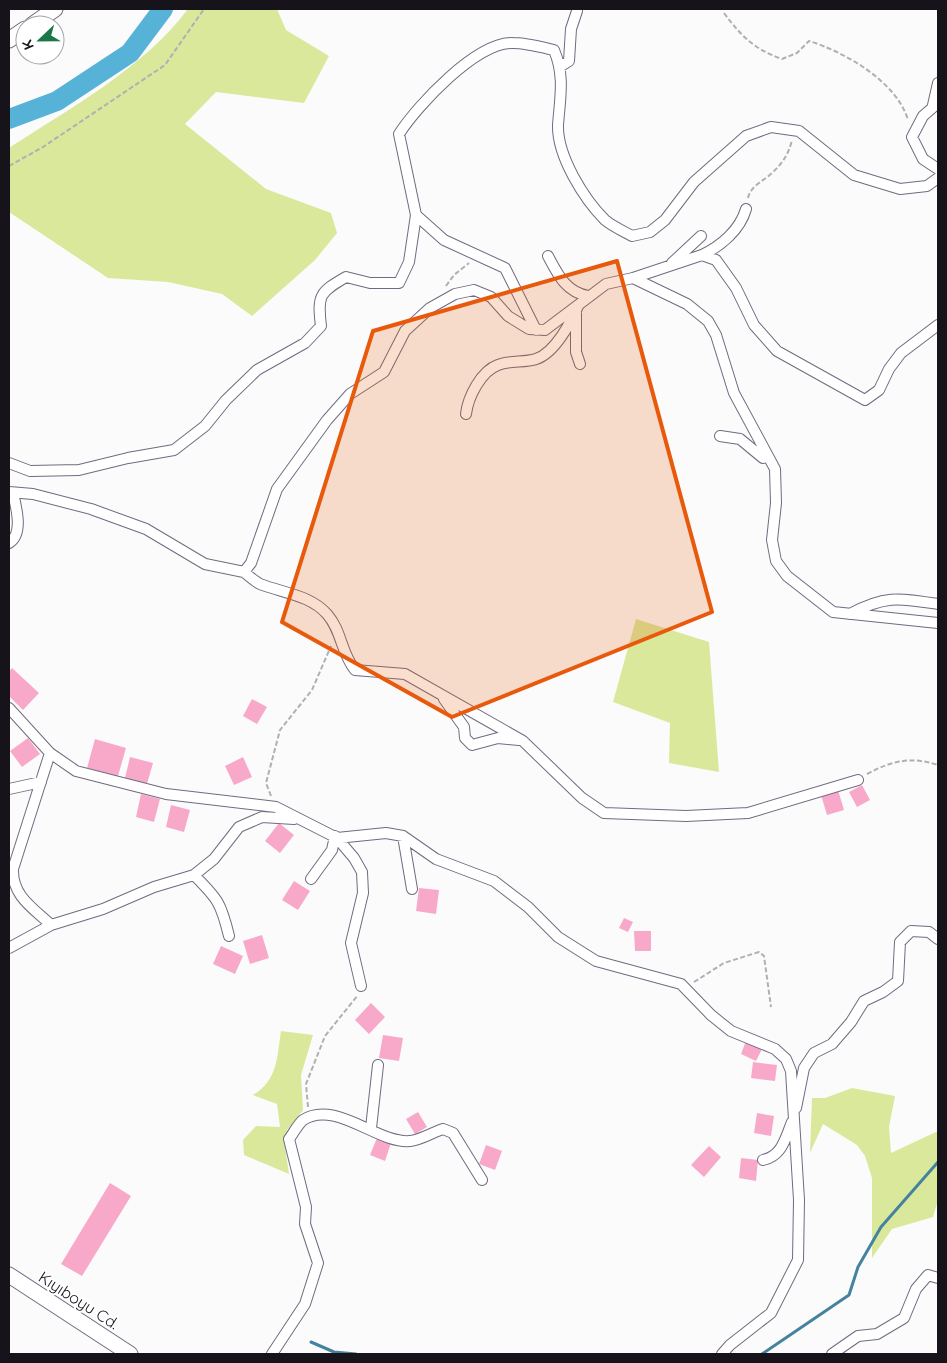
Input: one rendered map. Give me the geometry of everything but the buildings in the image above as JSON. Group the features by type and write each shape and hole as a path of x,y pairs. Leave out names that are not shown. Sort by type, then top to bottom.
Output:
{"street":[{"path":"561,66 569,61 571,29 577,11"},
{"path":"9,464 30,471 79,470 128,458 174,450 205,426 226,400 257,370 305,343 321,326 318,307 324,290 346,277 370,282 399,283 409,262 416,215 399,134 412,113 454,72 488,50 511,42 554,50 561,66 562,89 558,126 560,144 578,186 606,221 632,236 650,232 665,220 694,182 746,136 771,127 799,131 854,175 900,189 927,186 938,178"},
{"path":"938,83 936,104 923,116 912,137 923,159 938,170"},
{"path":"244,572 252,563 277,489 327,420 350,394 384,372 405,331 430,308 455,294 474,290 491,297 508,316 529,330 545,330 578,307 588,296 606,284 668,267 716,248 743,220 746,209"},
{"path":"416,215 444,240 505,268 536,330"},
{"path":"668,267 701,236"},
{"path":"702,255 716,260 736,288 754,325 777,351 865,400 879,390 889,369 901,353 938,325"},
{"path":"548,256 568,288 576,294 588,296"},
{"path":"633,278 687,304 708,321 716,336 734,393 775,469 776,503 772,540 776,561 787,576 834,612 938,623"},
{"path":"578,307 576,352 580,364"},
{"path":"466,414 467,401 487,372 498,365 537,359 556,342 570,325 578,307"},
{"path":"720,436 740,438 775,469"},
{"path":"9,543 17,532 18,514 11,492 33,494 91,509 146,529 206,564 244,572 259,583 292,592 327,614 340,634 346,660 355,670 405,674 437,691 523,741 582,798 604,813 686,816 748,813 858,780"},
{"path":"850,614 871,602 890,599 938,604"},
{"path":"437,691 452,707 464,727 466,738 472,745 498,738 523,741"},
{"path":"9,708 50,753 76,771 166,794 276,807 336,837 354,858 362,872 360,908 351,944 362,986"},
{"path":"50,753 13,870 13,883 24,899 51,925"},
{"path":"9,789 41,782"},
{"path":"9,948 51,925 103,909 154,887 194,875 214,859 239,827 262,817 302,819"},
{"path":"336,837 386,833 403,836 436,859 494,881 528,907 558,937 596,961 682,984 710,1015 731,1031 775,1049 786,1059 791,1071 799,1200 798,1260 771,1313 730,1345 722,1354"},
{"path":"403,836 412,889"},
{"path":"311,879 332,850 336,837"},
{"path":"194,875 217,898 223,910 228,936"},
{"path":"763,1160 772,1158 782,1149 793,1118 804,1068 814,1053 832,1044 851,1022 864,1001 898,982 900,942 911,932 929,932 938,939"},
{"path":"370,1128 378,1065"},
{"path":"272,1354 306,1304 318,1263 305,1224 306,1208 289,1139 302,1120 320,1114 370,1128 391,1138 411,1141 443,1129 453,1133 482,1180"},
{"path":"832,1354 858,1336 877,1334 904,1318 916,1289 928,1274 938,1278"},
{"name":"Kıyıboyu Cd.","path":"9,1276 126,1353"}],"path":[{"path":"9,166 43,147 165,65 204,9"},
{"path":"724,13 741,36 762,52 782,59 797,53 809,41 830,48 853,60 878,79 897,100 906,116 912,137"},
{"path":"746,209 749,193 772,174 790,152 795,130"},
{"path":"430,308 454,275 478,256"},
{"path":"276,807 266,783 280,730 312,690 331,647 330,639"},
{"path":"858,780 894,761 929,762 938,765"},
{"path":"686,988 724,963 758,952 764,956 771,1007"},
{"path":"309,1118 306,1084 325,1036 356,1000 362,986"}],"highlighted area":[{"path":"617,261 712,612 452,717 282,622 373,331"}],"green space":[{"path":"188,9 277,9 286,30 329,56 304,103 216,92 185,124 266,189 331,213 337,233 315,260 252,316 222,294 168,282 108,278 9,212 9,148 105,86 150,50"},
{"path":"636,619 709,642 719,772 669,763 670,723 613,702"},
{"path":"281,1031 313,1035 301,1075 303,1110 287,1130 284,1140 289,1174 244,1155 243,1140 256,1126 280,1127 277,1104 253,1095 261,1089 272,1075 277,1059"},
{"path":"852,1088 895,1096 889,1127 891,1153 938,1131 938,1200 933,1217 892,1229 872,1258 872,1178 865,1156 857,1145 823,1124 810,1153 812,1098 825,1098"}],"waterway":[{"path":"9,119 57,101 130,53 163,9"},
{"path":"762,1354 849,1295 858,1267 881,1227 938,1162"},
{"path":"311,1342 334,1352 356,1354"}]}
